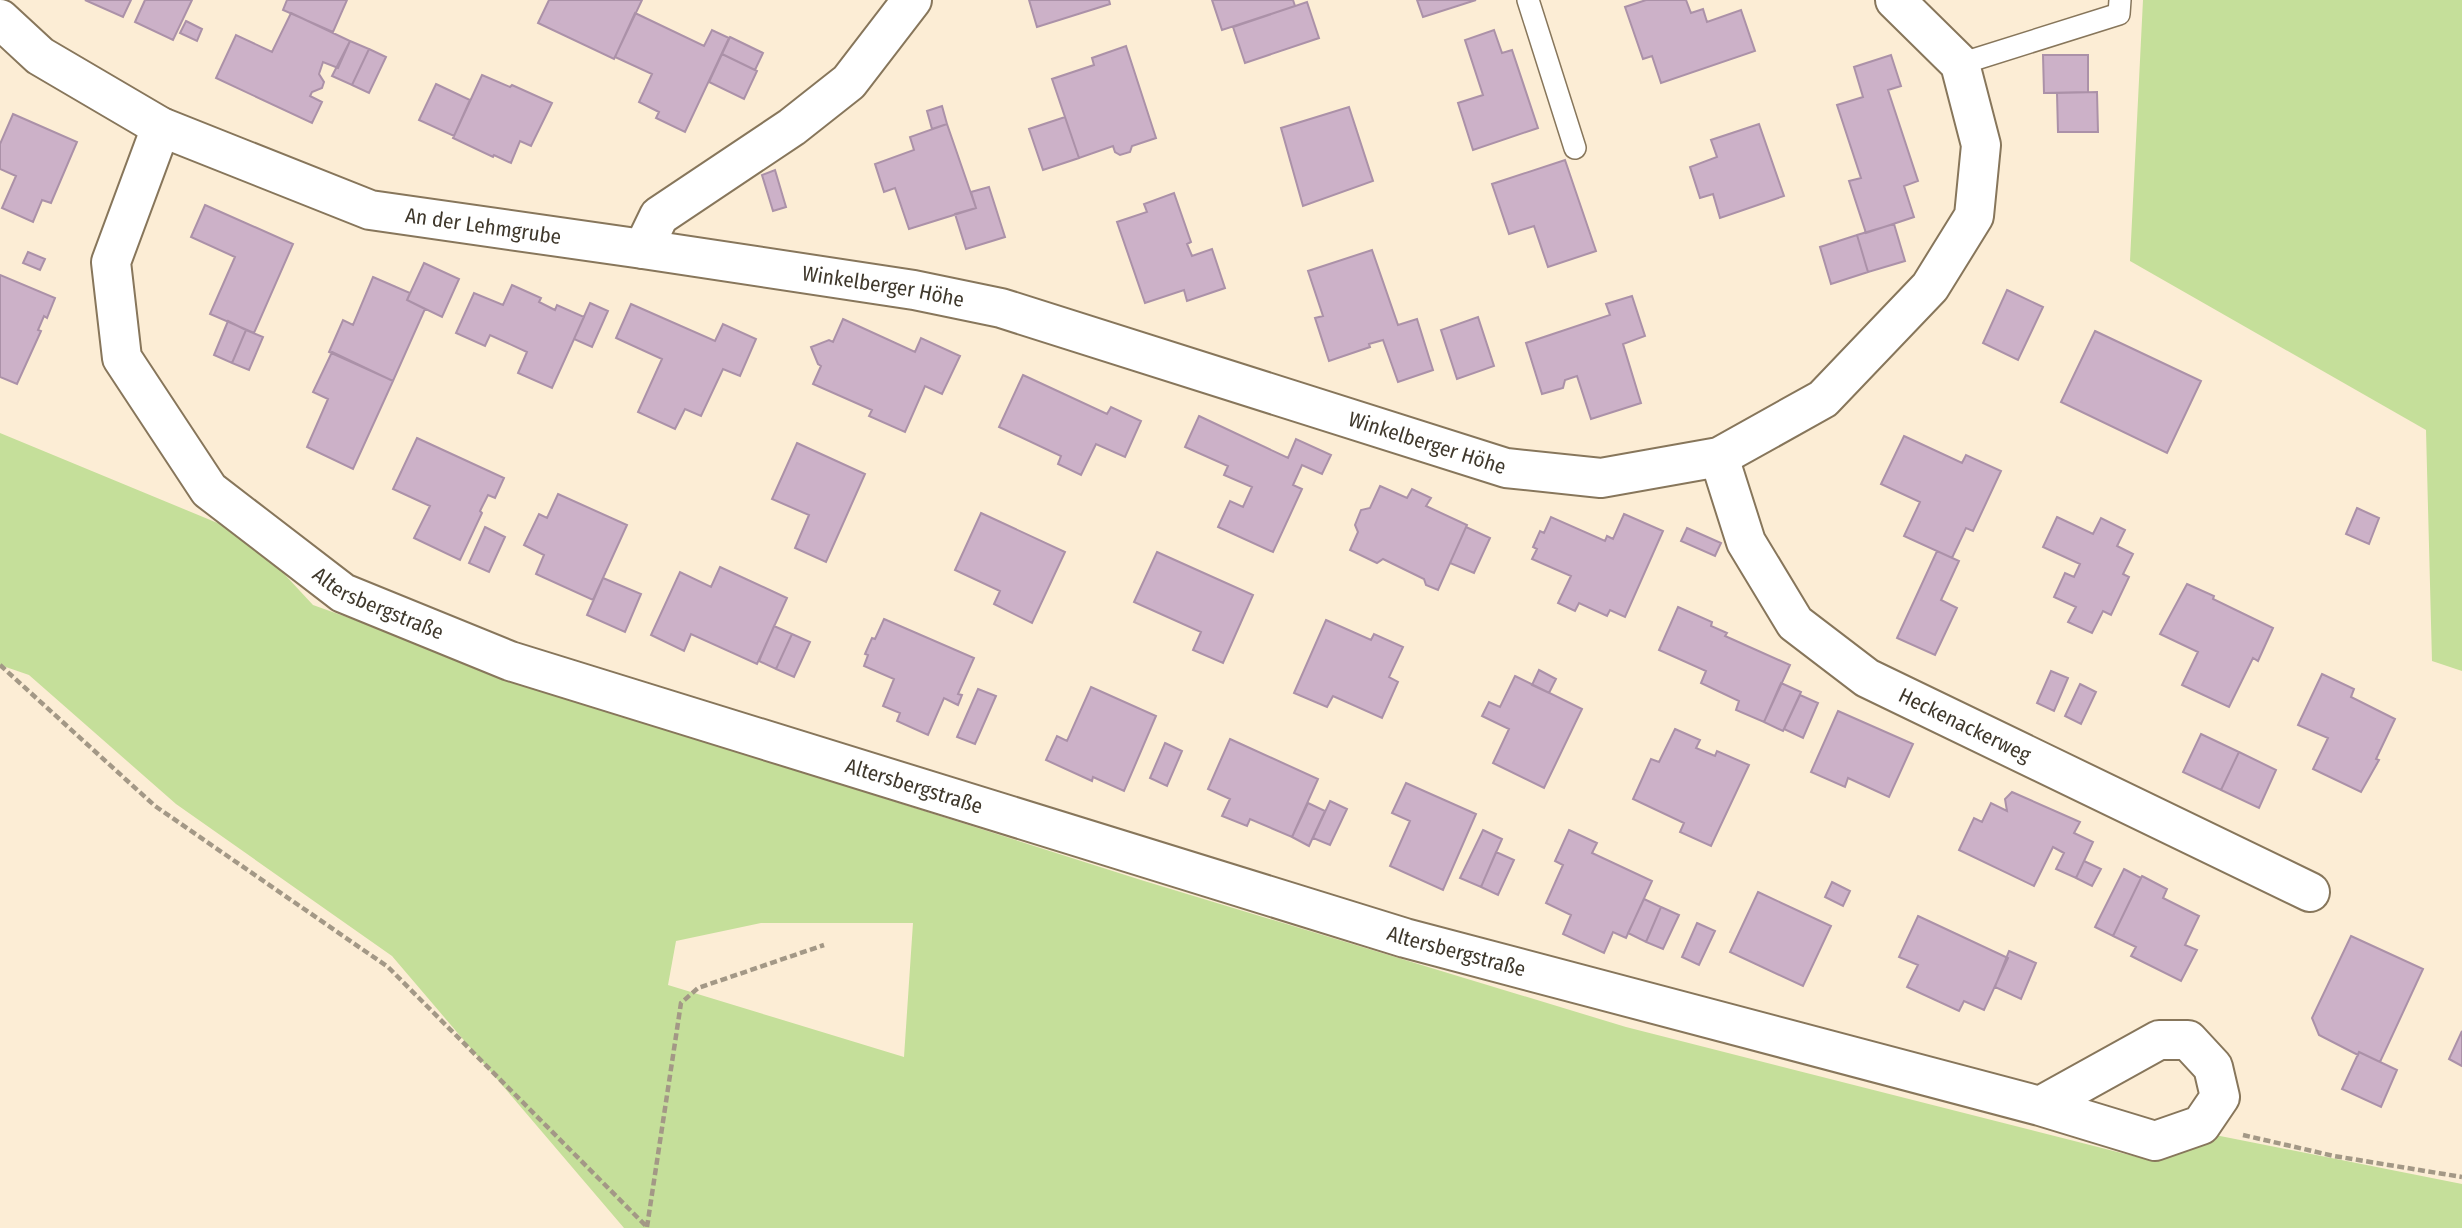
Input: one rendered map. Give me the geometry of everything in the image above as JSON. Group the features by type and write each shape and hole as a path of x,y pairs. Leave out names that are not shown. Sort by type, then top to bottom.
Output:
{"street":[{"path":"643,249 659,215 792,127 849,82 912,0"},
{"path":"1895,0 1960,64"},
{"name":"An der Lehmgrube","path":"0,19 40,56 161,127 370,210 643,249"},
{"name":"Winkelberger Höhe","path":"643,249 914,289 1001,309 1506,468 1601,478 1719,457 1823,399 1930,287 1974,216 1981,145 1960,64"},
{"name":"Altersbergstraße","path":"161,127 111,262 122,358 209,491 343,593 510,661 1405,938 2040,1106 2155,1141 2201,1125"},
{"name":"Heckenackerweg","path":"1719,457 1746,542 1795,623 1867,678 2310,892"},
{"path":"2040,1106 2159,1040 2189,1040 2213,1067 2220,1097 2201,1125"}],"lane":[{"path":"1528,0 1575,148"},
{"path":"1960,64 2119,14 2120,0"}],"path":[{"path":"0,665 155,806 388,967 647,1228"},
{"path":"647,1228 681,1003 698,988 824,945"},
{"path":"2201,1125 2334,1156 2462,1177"}],"green space":[{"path":"2143,0 2462,0 2462,671 2432,661 2426,430 2130,261"},
{"path":"0,433 249,536 313,605 514,677 786,767 1141,880 1626,1027 2149,1160 2210,1134 2462,1184 2462,1228 624,1228 392,956 176,804 29,675 0,665","holes":["761,923 913,923 904,1057 668,985 676,941"]}],"building":[{"path":"85,0 131,0 123,17"},
{"path":"145,0 192,0 173,40 135,22"},
{"path":"287,0 347,0 333,32 283,10"},
{"path":"549,0 642,0 614,59 538,23"},
{"path":"1029,0 1109,0 1110,4 1037,27"},
{"path":"1212,0 1293,0 1295,6 1222,30"},
{"path":"1417,0 1476,0 1423,17"},
{"path":"1646,0 1686,0 1691,13 1703,9 1707,22 1741,10 1755,51 1661,83 1652,56 1643,59 1625,7"},
{"path":"1307,2 1319,38 1245,63 1233,27"},
{"path":"291,13 350,41 338,68 323,62 319,74 324,82 322,88 312,92 310,96 322,102 312,123 216,78 236,35 272,52"},
{"path":"635,13 704,46 712,30 729,38 685,132 656,118 659,112 639,102 652,74 615,57"},
{"path":"186,21 202,29 197,41 180,33"},
{"path":"1494,30 1502,53 1512,50 1538,128 1473,150 1458,103 1483,95 1465,40"},
{"path":"730,37 763,53 755,70 722,54"},
{"path":"350,41 369,49 352,85 332,76"},
{"path":"1126,46 1156,138 1132,146 1130,152 1120,155 1115,152 1113,146 1079,158 1052,79 1094,65 1092,58"},
{"path":"369,49 386,57 369,93 352,85"},
{"path":"722,54 757,71 744,99 709,82"},
{"path":"1891,55 1901,86 1888,90 1918,181 1904,186 1914,217 1866,233 1849,181 1861,178 1837,105 1863,97 1854,67"},
{"path":"2043,55 2088,55 2088,92 2044,93"},
{"path":"482,75 552,103 531,146 520,141 511,163 453,138"},
{"path":"436,84 470,100 454,136 419,120"},
{"path":"2097,92 2098,132 2058,132 2057,93"},
{"path":"942,106 947,124 932,129 927,111"},
{"path":"1349,107 1373,181 1303,206 1281,128"},
{"path":"13,114 77,142 51,203 42,200 33,222 2,208 16,176 0,169 0,144"},
{"path":"1065,117 1079,158 1043,170 1029,129"},
{"path":"947,124 976,208 909,229 895,188 884,192 875,164 914,150 910,137"},
{"path":"1759,124 1784,196 1720,218 1713,194 1700,198 1690,167 1717,157 1711,140"},
{"path":"1565,160 1596,251 1548,267 1534,226 1509,234 1492,184"},
{"path":"775,170 786,207 773,211 762,175"},
{"path":"989,187 1005,237 966,249 955,214 976,208 971,192"},
{"path":"1174,193 1191,242 1187,244 1192,256 1212,249 1225,288 1187,301 1184,290 1145,303 1117,222 1147,212 1144,204"},
{"path":"205,205 293,244 254,333 210,314 235,257 191,237"},
{"path":"1894,224 1905,261 1868,272 1857,235"},
{"path":"1857,235 1868,272 1831,284 1820,247"},
{"path":"1372,250 1398,325 1417,319 1433,370 1398,382 1383,340 1329,361 1315,318 1323,316 1308,271"},
{"path":"28,252 45,259 40,270 23,263"},
{"path":"424,263 459,279 442,317 407,300"},
{"path":"0,275 55,298 47,318 44,316 38,330 41,331 17,384 0,377"},
{"path":"373,277 410,293 407,300 425,309 393,381 329,352 343,320 353,325"},
{"path":"512,285 541,298 539,302 555,310 557,305 584,317 552,388 518,373 527,352 490,335 485,346 456,333 474,293 503,305"},
{"path":"2007,290 2043,307 2018,360 1983,343"},
{"path":"1632,296 1645,336 1623,344 1641,403 1591,419 1577,376 1565,380 1563,388 1542,394 1526,343 1610,315 1606,304"},
{"path":"590,303 608,311 592,347 574,339"},
{"path":"631,304 715,341 723,324 756,339 740,376 723,369 701,416 685,409 675,429 638,412 662,359 616,338"},
{"path":"1478,317 1494,366 1457,379 1441,330"},
{"path":"843,319 915,352 921,338 960,356 942,394 925,386 905,432 869,416 872,410 813,384 821,366 811,347 829,340 833,342"},
{"path":"228,321 246,330 232,363 214,355"},
{"path":"246,330 263,337 249,370 232,363"},
{"path":"2095,331 2201,381 2167,453 2061,402"},
{"path":"332,352 393,381 353,469 307,447 328,399 313,392"},
{"path":"1023,375 1107,414 1111,407 1141,421 1125,457 1096,444 1081,475 1058,464 1061,456 999,427"},
{"path":"1199,416 1288,458 1296,439 1331,455 1322,474 1302,465 1293,485 1302,489 1273,552 1218,527 1230,501 1243,507 1252,487 1224,475 1228,466 1185,447"},
{"path":"1904,436 1962,463 1966,455 2001,471 1973,531 1966,528 1952,558 1904,536 1920,502 1881,484"},
{"path":"417,438 504,478 495,498 488,495 460,560 414,538 430,506 393,489"},
{"path":"797,443 865,474 826,562 795,548 809,515 772,499"},
{"path":"1380,486 1407,498 1412,489 1431,498 1426,506 1467,525 1438,590 1426,585 1424,579 1383,559 1377,563 1350,550 1358,532 1355,525 1361,510 1370,508"},
{"path":"558,494 627,525 593,600 536,574 544,555 524,545 539,514 547,518"},
{"path":"2357,508 2379,518 2369,544 2346,534"},
{"path":"981,513 1065,552 1032,623 994,604 1000,591 955,570"},
{"path":"1624,514 1663,531 1625,617 1610,610 1607,616 1579,603 1575,611 1558,603 1571,576 1532,559 1537,549 1533,547 1540,531 1544,533 1551,517 1605,541 1607,536 1613,539"},
{"path":"2057,517 2093,534 2101,518 2125,530 2117,546 2133,554 2123,574 2129,577 2111,615 2103,611 2092,633 2068,622 2076,607 2054,597 2065,573 2074,577 2080,564 2043,547"},
{"path":"485,527 505,537 489,572 469,563"},
{"path":"1466,527 1490,538 1474,573 1450,563"},
{"path":"1687,528 1721,543 1715,556 1681,541"},
{"path":"1937,551 1959,561 1941,600 1957,608 1935,655 1897,638"},
{"path":"1157,552 1253,595 1223,663 1193,650 1201,632 1134,602"},
{"path":"720,567 787,598 757,664 691,634 684,651 651,635 680,572 711,587"},
{"path":"603,578 641,594 625,632 587,615"},
{"path":"2187,584 2273,628 2258,661 2253,658 2229,707 2182,685 2198,652 2160,634"},
{"path":"1678,607 1712,622 1711,626 1727,633 1725,636 1790,665 1764,722 1736,710 1739,701 1701,683 1706,671 1659,650"},
{"path":"884,619 974,658 958,694 962,695 958,705 944,698 928,735 897,721 900,713 883,706 894,679 864,666 868,655 865,654"},
{"path":"1326,620 1371,640 1374,634 1403,647 1389,677 1398,682 1382,718 1333,696 1327,707 1294,693"},
{"path":"774,626 792,634 776,669 759,661"},
{"path":"792,634 810,642 794,677 776,669"},
{"path":"1539,670 1556,679 1549,693 1532,685"},
{"path":"2051,671 2068,678 2054,711 2037,703"},
{"path":"2322,674 2354,689 2351,697 2395,719 2376,759 2379,760 2361,792 2313,769 2328,738 2298,725"},
{"path":"1515,676 1582,709 1544,788 1493,763 1509,729 1482,716 1489,702 1500,707"},
{"path":"1781,683 1801,692 1783,731 1764,722"},
{"path":"2080,684 2096,692 2081,724 2065,716"},
{"path":"1091,687 1156,716 1124,791 1093,777 1092,781 1046,760 1057,736 1067,741"},
{"path":"978,689 996,696 975,744 957,737"},
{"path":"1800,695 1818,703 1803,738 1784,729"},
{"path":"1838,711 1913,744 1889,797 1848,778 1845,787 1811,772"},
{"path":"1675,729 1700,740 1696,748 1715,756 1717,751 1749,765 1711,846 1680,832 1684,823 1633,799 1651,759 1659,762"},
{"path":"2201,734 2239,752 2221,790 2183,772"},
{"path":"1230,739 1318,779 1292,837 1250,819 1247,826 1222,816 1230,799 1208,789"},
{"path":"1165,743 1182,751 1167,786 1150,778"},
{"path":"2239,752 2276,770 2259,808 2221,790"},
{"path":"1406,783 1476,814 1443,890 1390,866 1410,821 1392,813"},
{"path":"2012,792 2080,822 2074,833 2093,842 2076,878 2056,869 2064,853 2053,847 2034,886 1959,850 1974,818 1982,822 1991,803 2007,811 2005,799"},
{"path":"1330,801 1347,809 1330,845 1313,838"},
{"path":"1308,803 1325,811 1309,846 1292,837"},
{"path":"1483,830 1502,839 1481,887 1460,878"},
{"path":"1569,830 1597,843 1592,853 1652,881 1626,938 1613,932 1604,953 1563,934 1571,915 1546,903 1563,865 1555,861"},
{"path":"1496,852 1514,860 1498,895 1481,887"},
{"path":"2084,861 2101,869 2092,886 2076,878"},
{"path":"2124,869 2141,878 2113,936 2095,927"},
{"path":"2142,876 2167,889 2163,898 2199,916 2185,945 2197,950 2181,981 2131,956 2136,947 2113,936"},
{"path":"1832,882 1850,891 1843,906 1825,897"},
{"path":"1758,892 1831,926 1803,986 1730,952"},
{"path":"1644,899 1661,907 1646,942 1628,933"},
{"path":"1661,907 1679,915 1663,949 1646,942"},
{"path":"1918,916 2008,958 1984,1010 1964,1001 1959,1011 1907,987 1918,965 1899,957"},
{"path":"1697,923 1715,931 1699,965 1682,957"},
{"path":"2351,936 2423,969 2380,1062 2359,1052 2358,1055 2319,1035 2312,1018"},
{"path":"2009,951 2036,963 2021,999 1995,987"},
{"path":"2462,1031 2462,1066 2449,1059"},
{"path":"2359,1052 2397,1070 2381,1107 2342,1089"}]}
